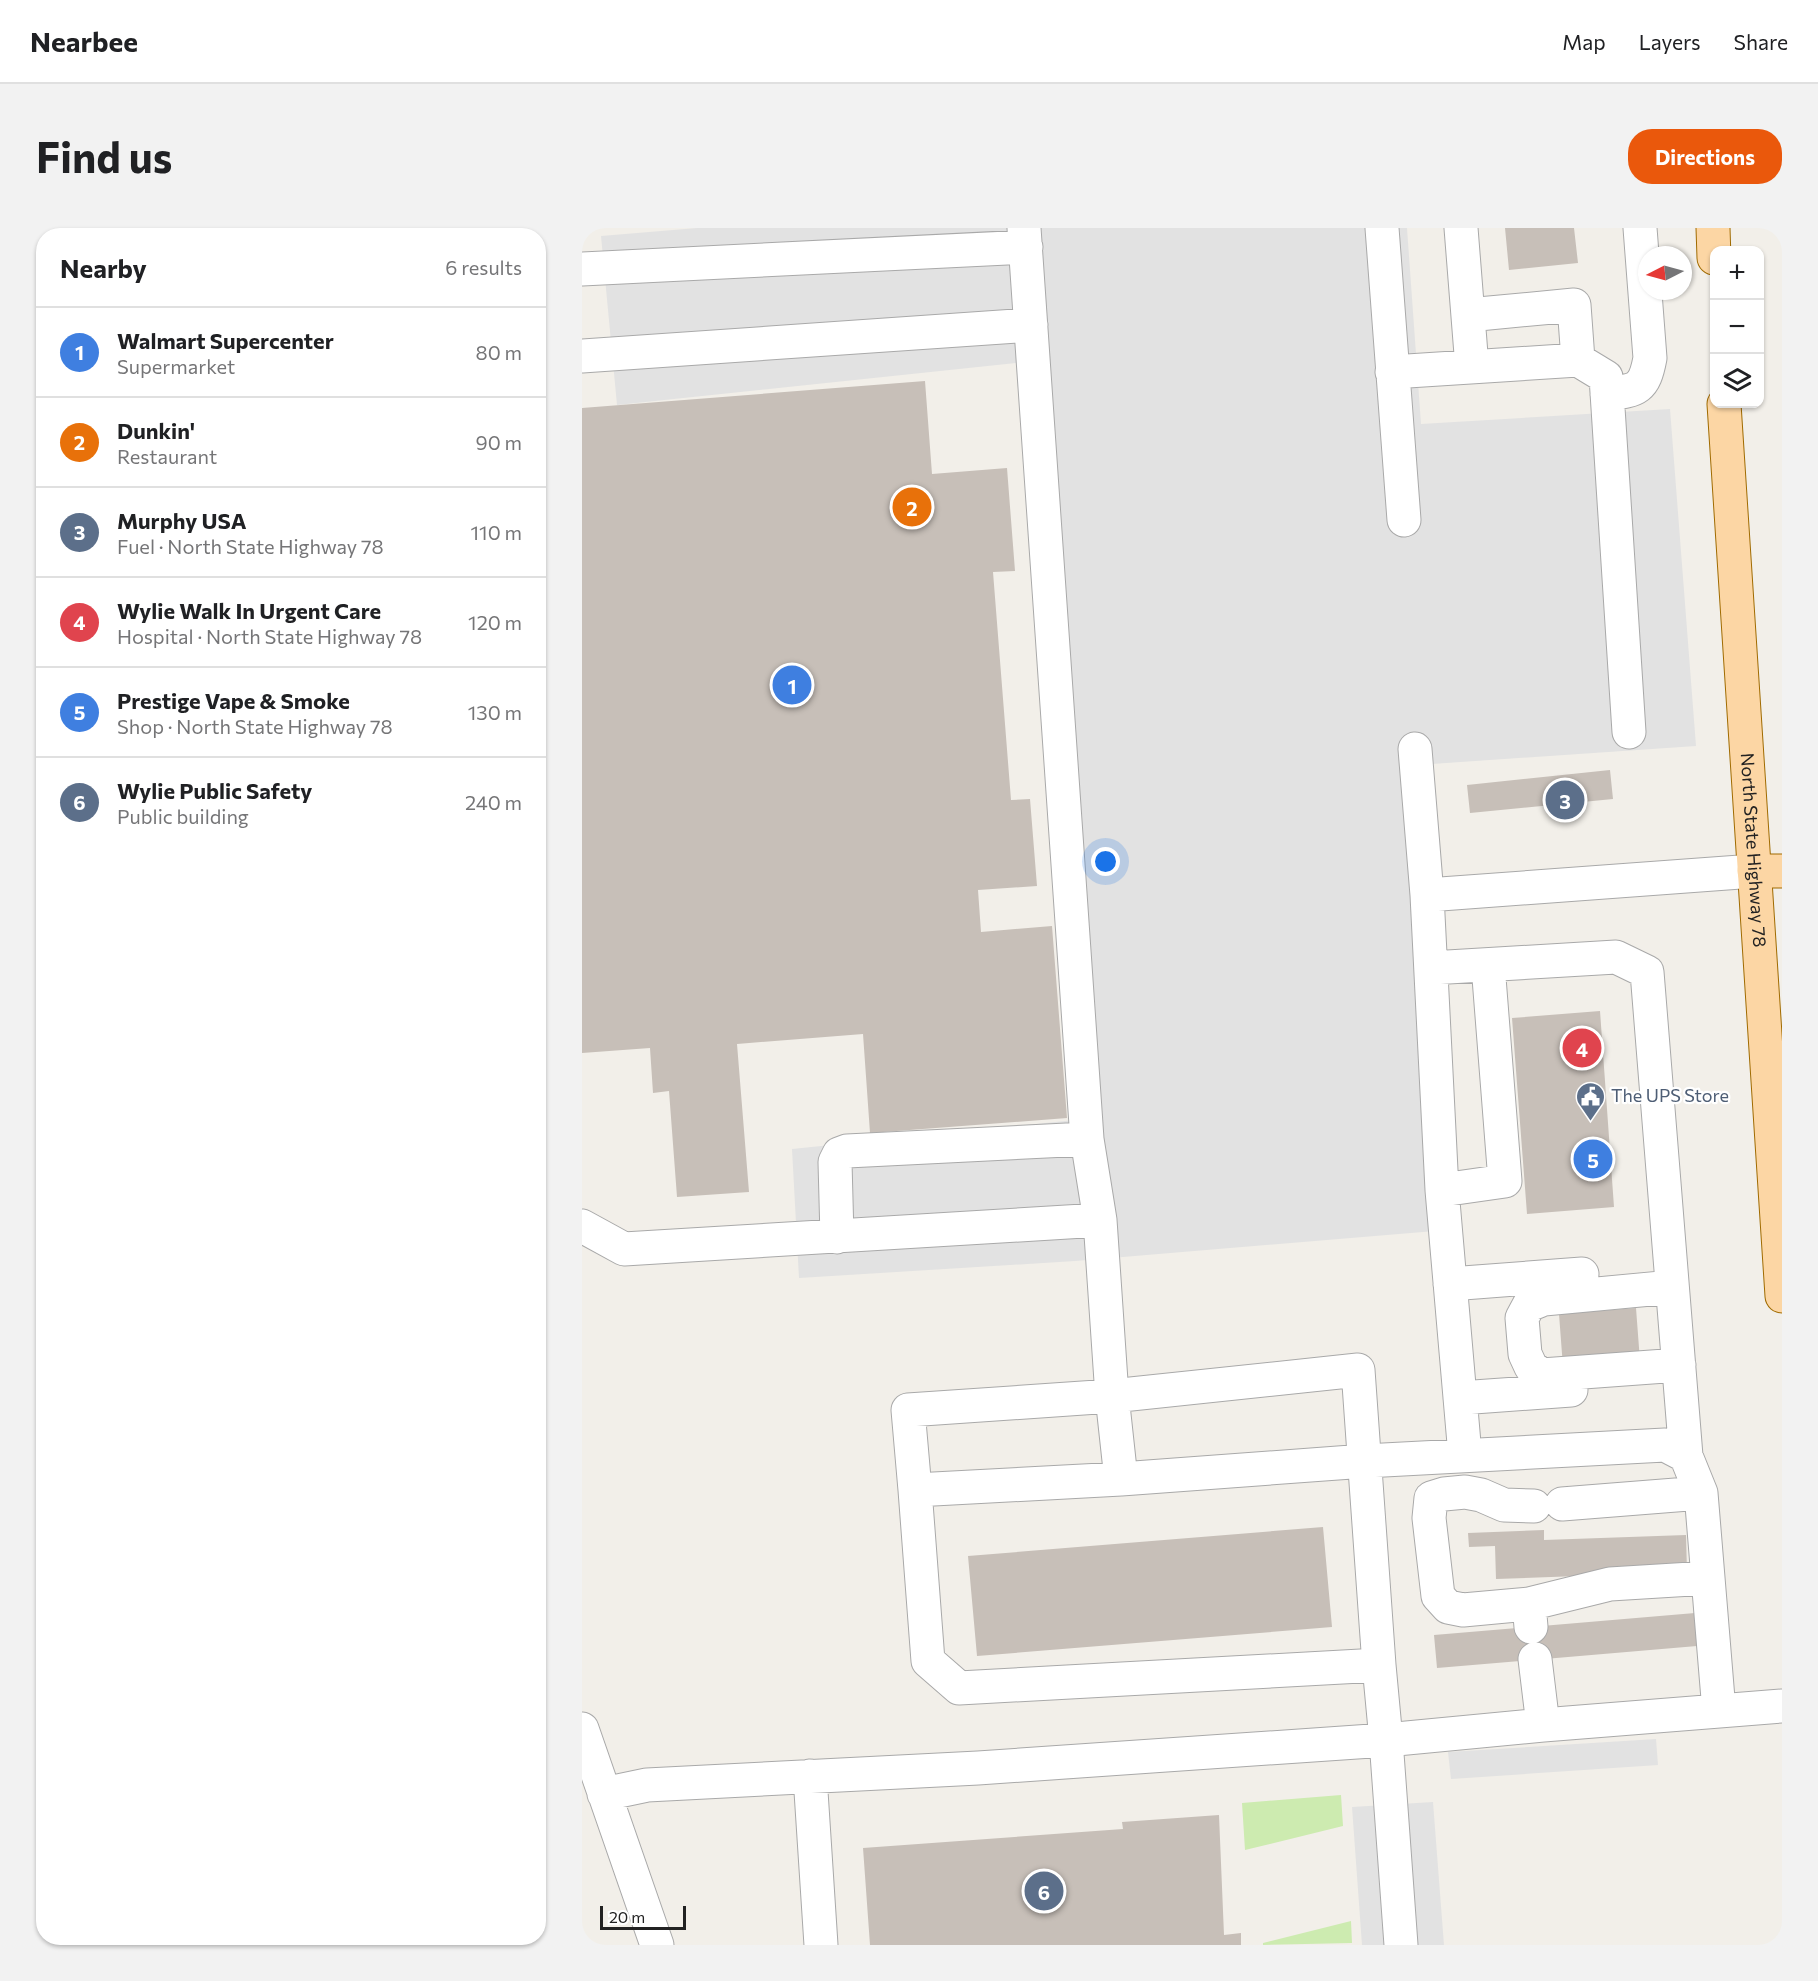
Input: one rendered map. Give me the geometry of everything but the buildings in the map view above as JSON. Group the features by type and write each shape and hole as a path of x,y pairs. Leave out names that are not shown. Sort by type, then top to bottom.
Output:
{"main road":[{"path":"1713,228 1714,246"},
{"name":"North State Highway 78","path":"1724,408 1768,871 1782,1296"}],"street":[{"path":"1383,228 1404,520"},
{"path":"1461,228 1472,367"},
{"path":"1607,394 1634,390 1646,377 1650,358 1640,228"},
{"path":"582,270 1025,237 1087,1138 1100,1220 1112,1396 1121,1479"},
{"path":"1468,315 1574,305 1578,360"},
{"path":"582,356 1031,325"},
{"path":"1392,372 1578,360 1606,377 1629,732"},
{"path":"1415,749 1427,895 1443,1190 1465,1455"},
{"path":"1427,895 1768,871"},
{"path":"1431,968 1616,957 1647,972 1686,1455 1701,1493 1719,1711"},
{"path":"1443,1190 1504,1181 1488,965"},
{"path":"837,1237 835,1162 838,1154 847,1151 1087,1138"},
{"path":"582,1226 624,1249 1100,1220"},
{"path":"1450,1284 1601,1272 1671,1276"},
{"path":"1671,1276 1544,1299 1529,1305 1522,1318 1525,1354 1531,1367 1542,1375 1680,1374"},
{"path":"1379,1665 959,1688 927,1661 908,1410 1112,1396 1358,1370 1401,1945"},
{"path":"1460,1398 1680,1374"},
{"path":"915,1490 1121,1479 1365,1461 1665,1445 1686,1455"},
{"path":"1701,1493 1548,1505 1504,1505 1481,1495 1465,1492 1431,1498 1429,1518 1438,1596 1448,1607 1530,1615 1610,1584 1708,1578"},
{"path":"1535,1659 1543,1725"},
{"path":"604,1794 647,1785 978,1768 1386,1740 1782,1706"},
{"path":"582,1729 657,1945"},
{"path":"810,1776 822,1945"}],"green space":[{"path":"1341,1795 1343,1826 1245,1850 1242,1803"},
{"path":"1351,1921 1352,1943 1263,1945 1263,1943"}],"shaded area":[{"path":"697,228 1407,228 1421,424 1670,409 1696,746 1417,765 1459,1229 1075,1261 799,1278 792,1149 1075,1120 1016,363 617,405 601,236"},
{"path":"1656,1739 1658,1765 1451,1779 1448,1752"},
{"path":"1433,1802 1444,1945 1362,1945 1352,1807"}],"place":[{"name":"Dunkin'","path":"912,507"},
{"name":"Walmart Supercenter","path":"792,685"},
{"name":"Murphy USA","path":"1565,800"},
{"name":"Wylie Walk In Urgent Care","path":"1582,1048"},
{"name":"The UPS Store","path":"1590,1122"},
{"name":"Prestige Vape & Smoke","path":"1593,1159"},
{"name":"Wylie Public Safety","path":"1044,1891"}]}
